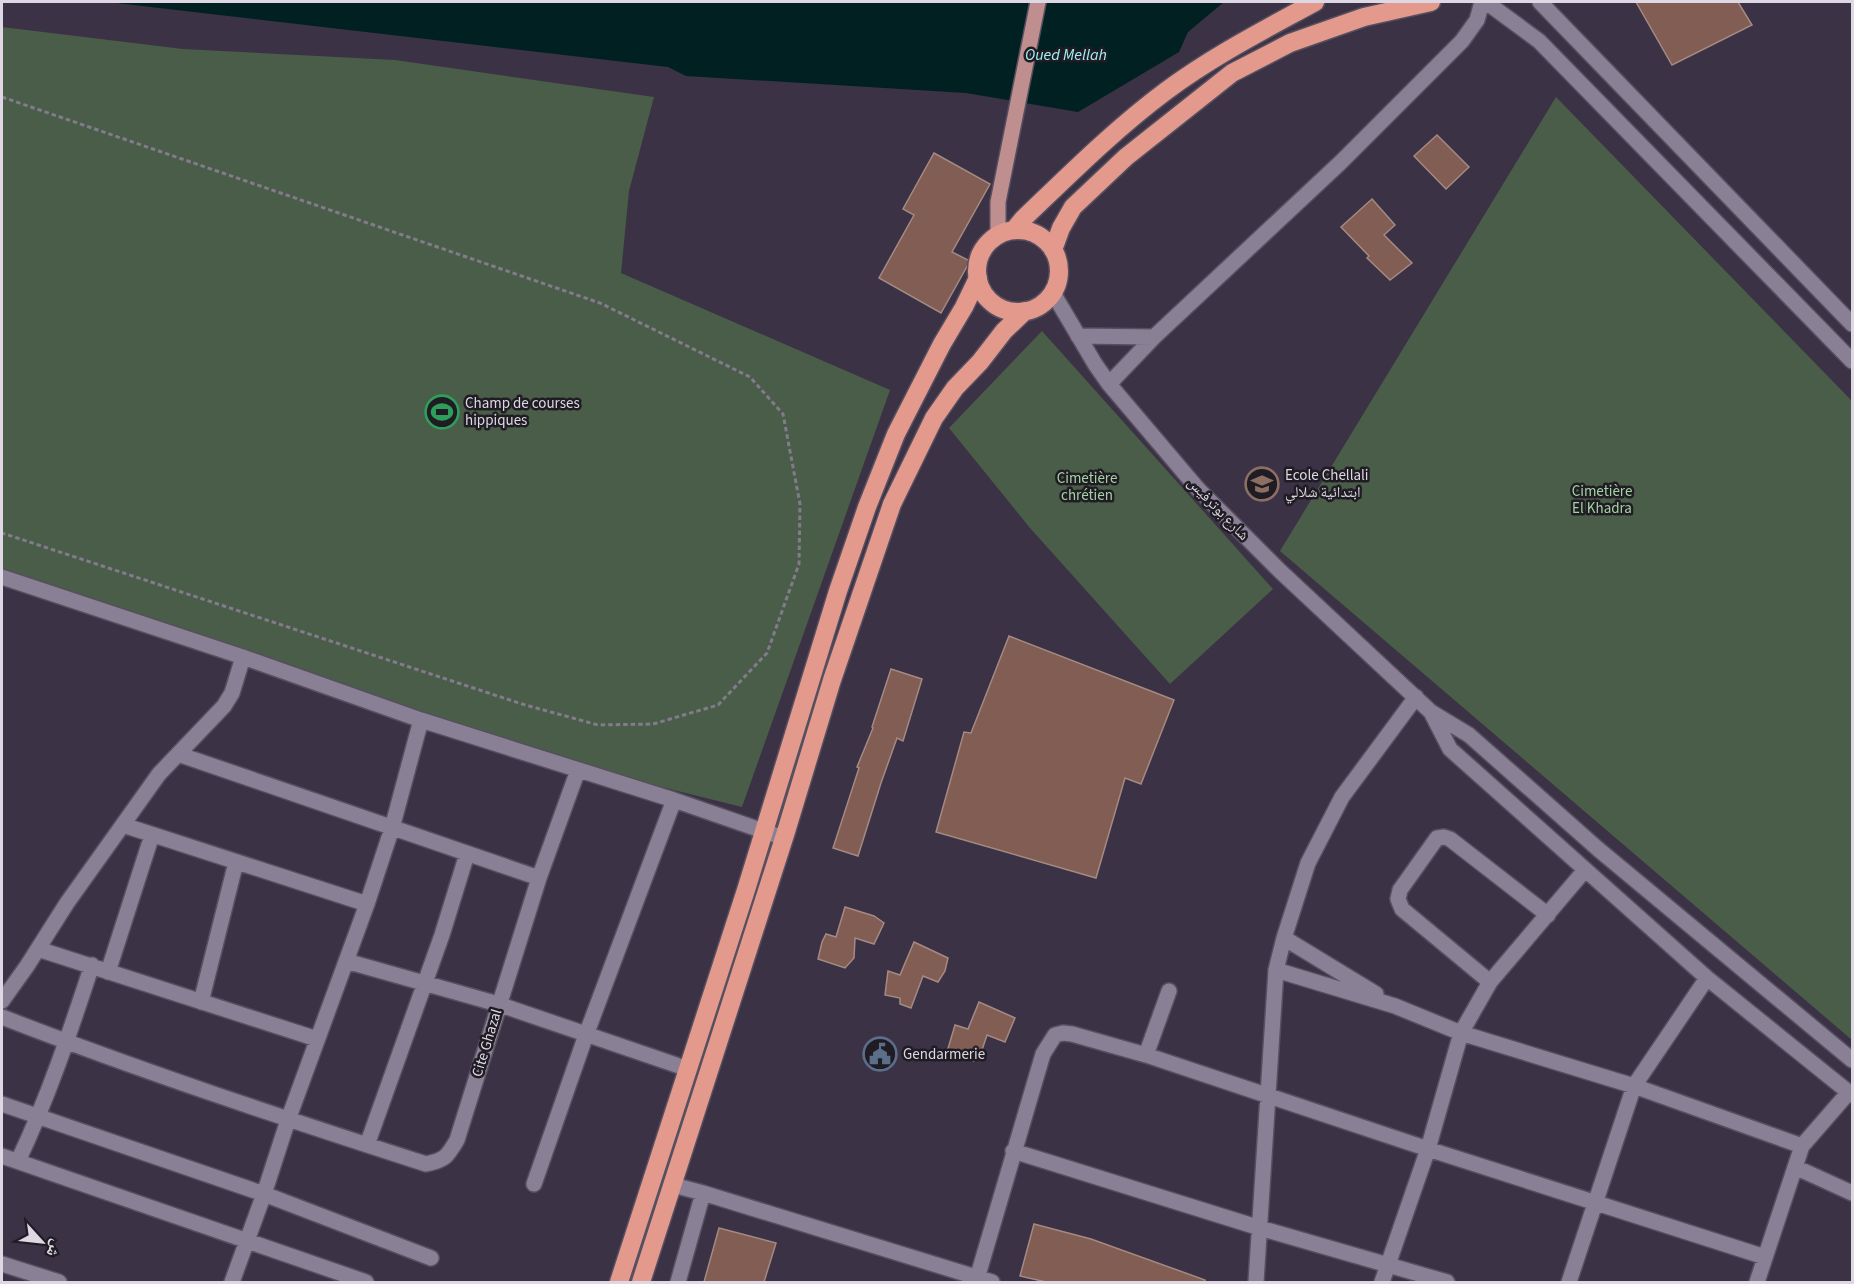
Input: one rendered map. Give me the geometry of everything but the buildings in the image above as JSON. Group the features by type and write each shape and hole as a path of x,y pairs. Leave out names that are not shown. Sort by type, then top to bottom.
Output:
{"highway":[{"path":"1006,233 1026,231 1036,234 1046,241 1058,260 1059,271 1053,293 1036,308 1014,312 990,301 982,290 978,278 981,253 988,243 1006,233 1023,219 1098,148 1166,92 1220,54 1315,2"},
{"path":"1053,250 1061,228 1073,207 1126,157 1232,74 1290,43 1364,17 1431,2"},
{"path":"619,1282 747,890 838,591 867,507 896,434 978,278"},
{"path":"641,1282 785,835 832,680 892,504 934,418 955,388 980,362 1004,331 1025,311"}],"main road":[{"path":"1006,233 998,202 1038,2"}],"street":[{"path":"1109,384 1154,337 1341,162 1462,41 1477,20 1484,2 1539,41 1852,362"},
{"path":"1540,2 1852,324"},
{"name":"شارع بوترفيس","path":"1053,293 1109,384 1198,489 1280,571 1431,712"},
{"path":"1078,336 1154,337"},
{"path":"2,577 243,657 422,720 674,800 778,836 785,835"},
{"path":"2,1001 67,903 159,774 224,706 232,693 243,657"},
{"path":"1256,1282 1276,970 1284,938 1308,862 1342,797 1416,697"},
{"path":"1431,712 1450,749 1707,978 1851,1094 1802,1146 1757,1282"},
{"path":"1431,712 1469,735 1598,849 1852,1060"},
{"path":"232,1282 367,904 392,828 422,720"},
{"path":"178,754 539,878"},
{"name":"Cite Ghazal","path":"2,1017 288,1120 426,1164 440,1161 448,1156 457,1140 539,878 578,770"},
{"path":"534,1184 586,1035 674,800"},
{"path":"123,825 367,904"},
{"path":"108,972 152,835"},
{"path":"1490,982 1402,909 1398,899 1400,890 1437,838 1450,838 1548,915"},
{"path":"367,1145 442,935 467,854"},
{"path":"201,1002 236,862"},
{"path":"1382,1282 1428,1149 1461,1033 1490,982 1585,870"},
{"path":"1284,938 1395,1006"},
{"path":"38,949 317,1039"},
{"path":"346,961 498,1005 688,1069"},
{"path":"18,1161 40,1117 92,966"},
{"path":"1276,970 1395,1006 1461,1033 1635,1086 1802,1146"},
{"path":"1569,1282 1635,1086 1707,978"},
{"path":"1146,1055 1169,991"},
{"path":"673,1185 982,1281 1013,1151 1043,1054 1055,1035 1063,1033 1146,1055 1764,1257"},
{"path":"2,1104 264,1194 431,1258"},
{"path":"1013,1151 1260,1228 1447,1282"},
{"path":"2,1156 366,1282"},
{"path":"1795,1167 1852,1193"},
{"path":"678,1282 703,1193"},
{"path":"2,1264 59,1282"}],"path":[{"path":"2,97 600,303 750,377 783,414 800,504 798,564 767,653 718,705 653,724 598,725 522,704 2,533"}],"green space":[{"name":"Champ de courses hippiques","path":"2,27 183,49 395,60 654,97 629,191 621,273 890,390 742,807 589,769 2,572"},
{"name":"Cimetière El Khadra","path":"1556,97 1852,401 1852,1040 1280,551"},
{"name":"Cimetière chrétien","path":"1042,331 1273,589 1170,684 1030,528 949,428"}],"water":[{"name":"Oued Mellah","path":"108,2 1224,2 1188,32 1179,52 1078,112 966,93 686,76 668,67"}],"place":[{"name":"Champ de courses hippiques","path":"442,412"},
{"name":"Ecole Chellali ابتدائية شلالي","path":"1262,484"},
{"name":"Gendarmerie","path":"880,1054"}]}
